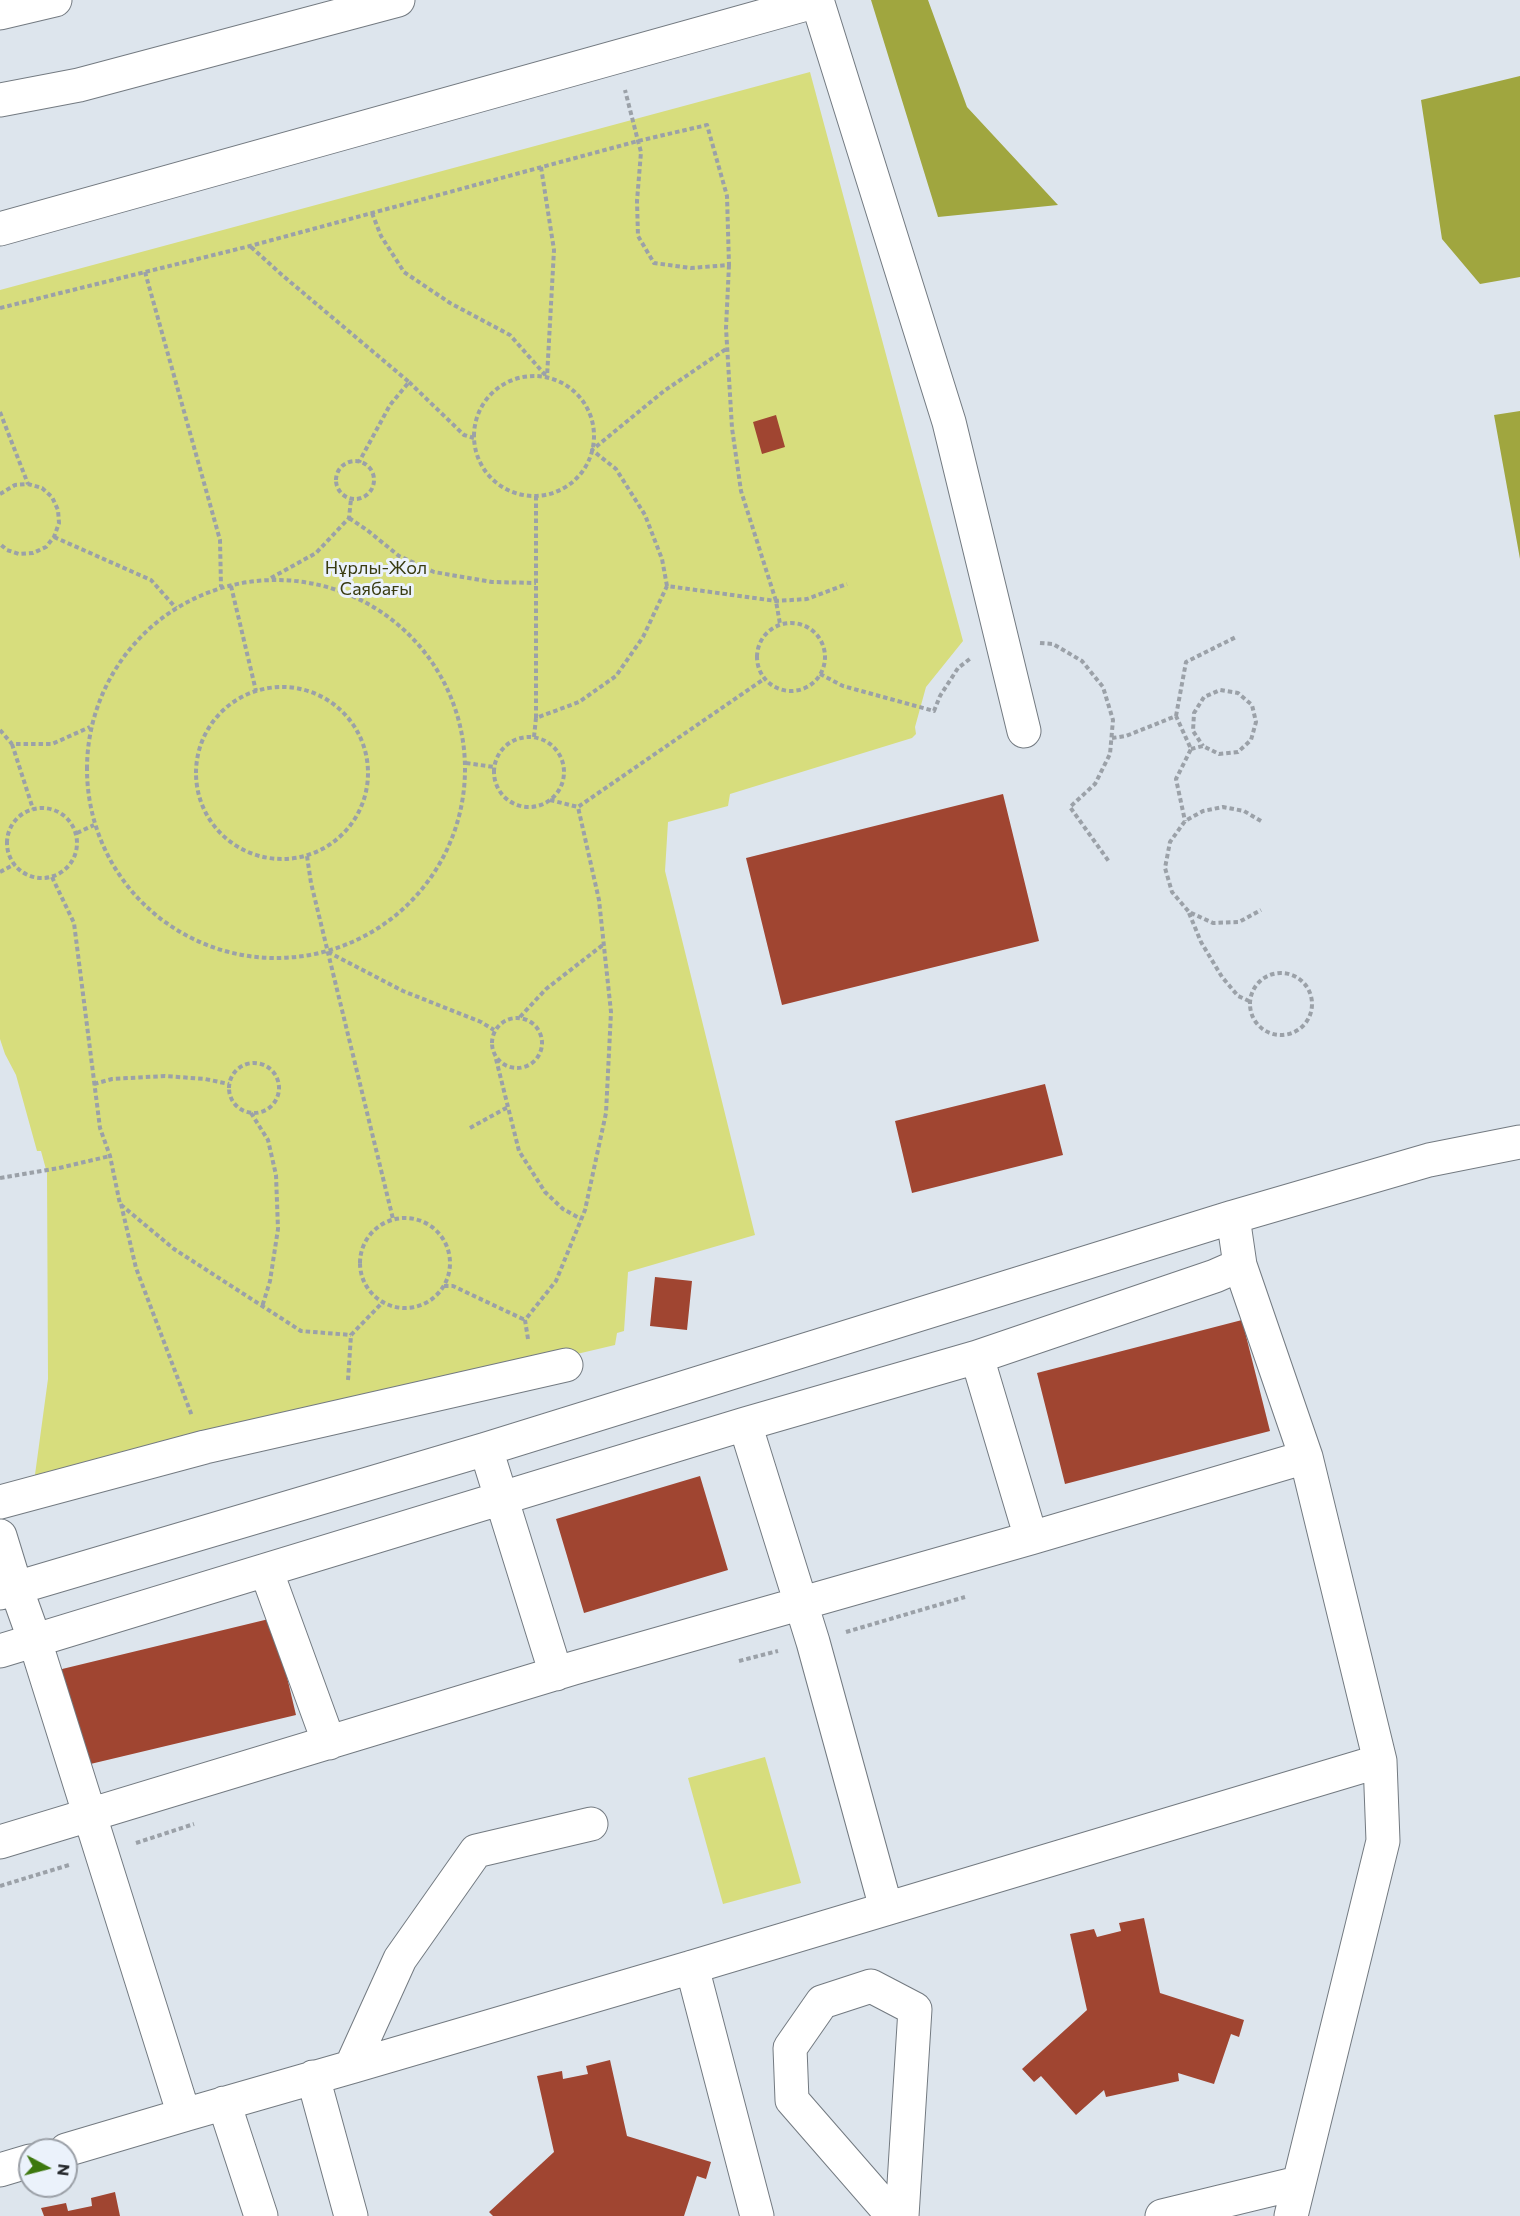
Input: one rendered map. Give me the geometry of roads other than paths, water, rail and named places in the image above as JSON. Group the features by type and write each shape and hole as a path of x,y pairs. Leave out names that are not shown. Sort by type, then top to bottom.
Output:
{"main road":[{"path":"0,13 55,0"},
{"path":"0,100 79,85 398,0"},
{"path":"0,229 817,0 949,422 1024,731"},
{"path":"8,1590 486,1449 1233,1217 1429,1160 1520,1142"},
{"path":"1233,1217 1240,1265 1306,1457 1380,1761 1383,1841 1291,2216"},
{"path":"0,1651 745,1424 977,1357 1215,1276 1240,1265"},
{"path":"977,1357 1031,1538"},
{"path":"0,1502 205,1447 566,1365"},
{"path":"745,1424 813,1642 885,1908"},
{"path":"486,1449 556,1674"},
{"path":"0,1842 556,1674 1306,1457"},
{"path":"0,1536 8,1590 35,1641 184,2115"},
{"path":"266,1570 329,1743"},
{"path":"78,2146 692,1967 1380,1761"},
{"path":"351,2067 400,1959 476,1851 591,1824"},
{"path":"692,1967 757,2216"},
{"path":"893,2216 792,2100 790,2048 822,2002 871,1986 915,2009 902,2216"},
{"path":"313,2077 351,2216"},
{"path":"225,2103 261,2216"},
{"path":"0,2170 18,2165"},
{"path":"1162,2216 1298,2183"}],"park label":[{"name":"Нұрлы-Жол Саябағы","path":"376,578"}]}
